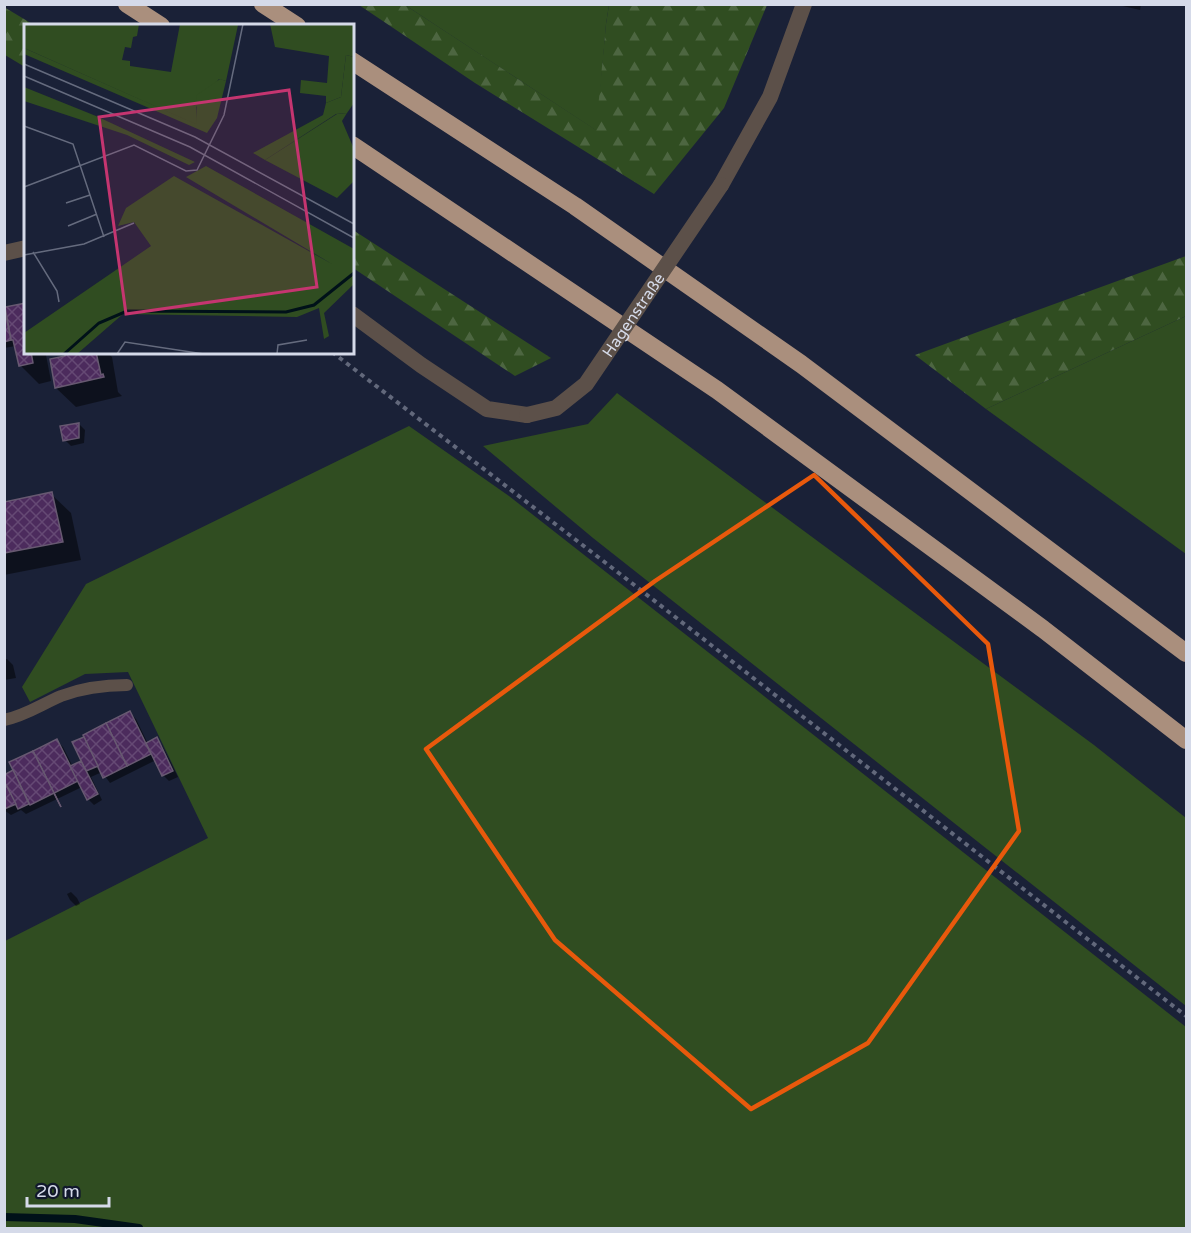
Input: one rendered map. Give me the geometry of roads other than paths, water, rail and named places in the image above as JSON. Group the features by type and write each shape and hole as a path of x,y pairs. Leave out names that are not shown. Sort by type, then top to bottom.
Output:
{"highway":[{"path":"127,4 158,24"},
{"path":"263,4 294,24"},
{"path":"354,62 575,206 801,364 1186,653"},
{"path":"354,146 717,390 1043,629 1186,740"}],"street":[{"name":"Hagenstraße","path":"354,315 421,365 487,409 527,415 556,408 586,384 721,184 770,97 804,4"},
{"path":"4,253 24,248"}],"lane":[{"path":"4,720 16,718 62,696 105,685 127,685"}],"waterway":[{"path":"4,1217 75,1219 139,1228"}]}
